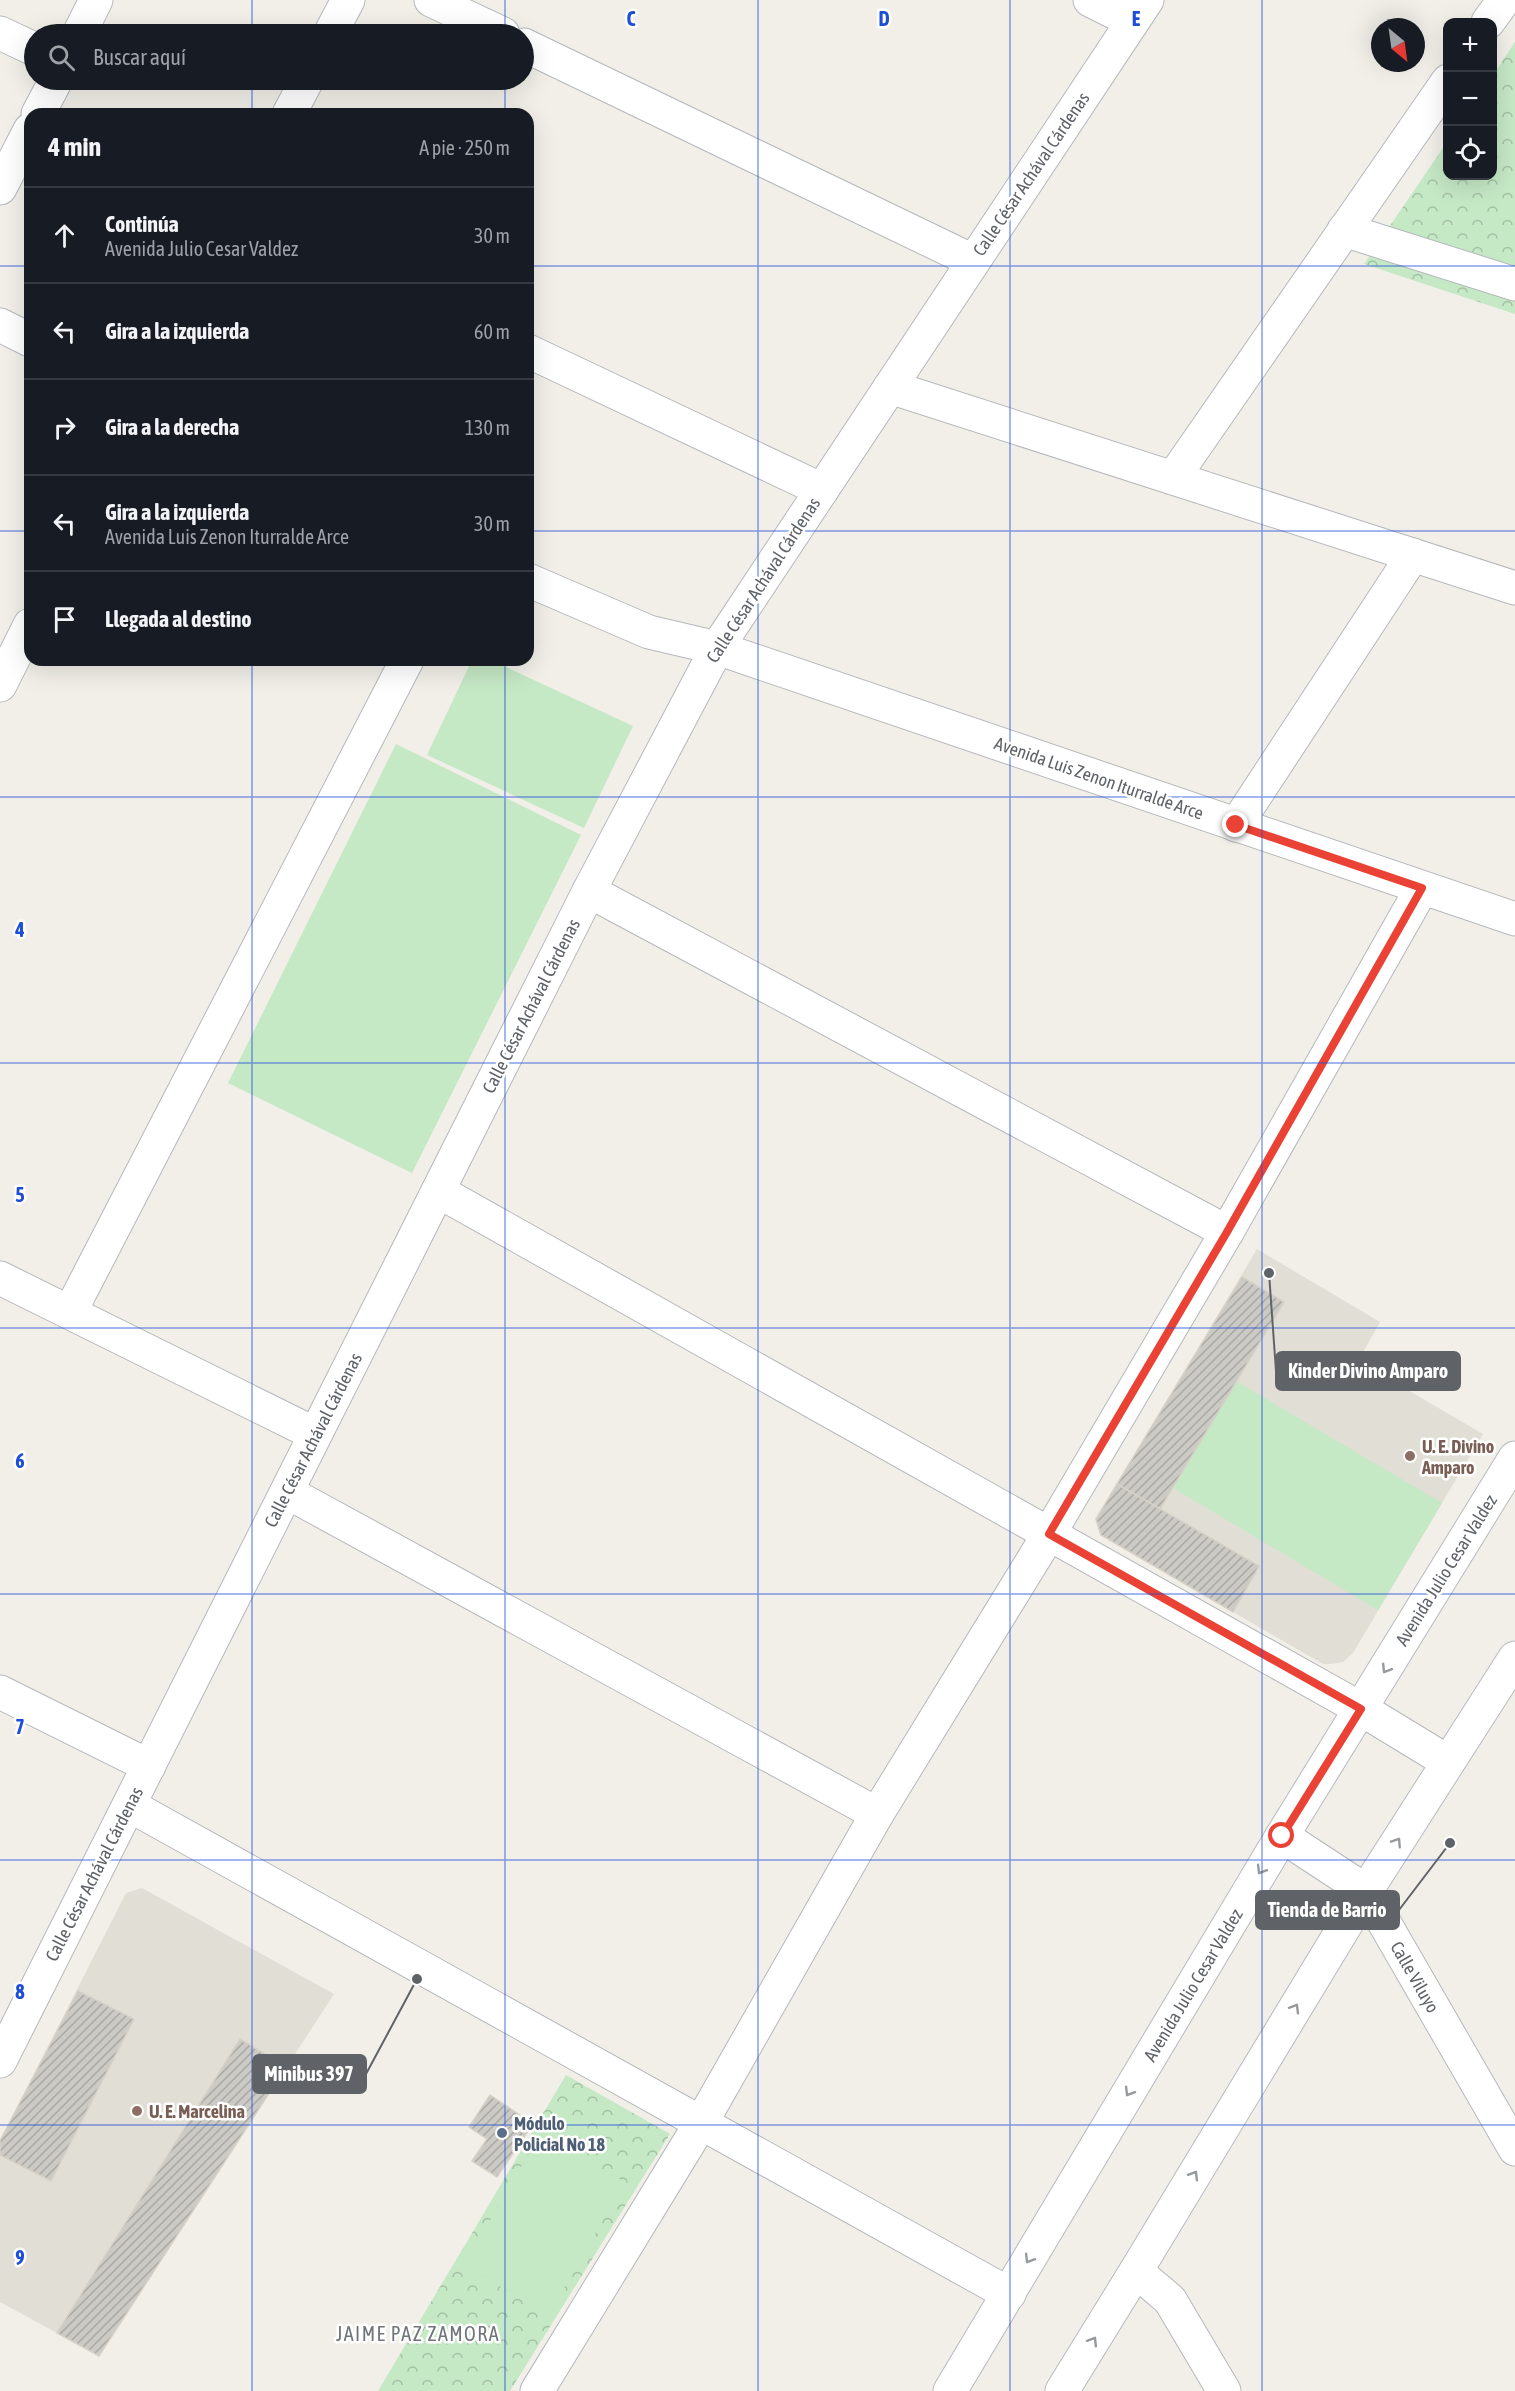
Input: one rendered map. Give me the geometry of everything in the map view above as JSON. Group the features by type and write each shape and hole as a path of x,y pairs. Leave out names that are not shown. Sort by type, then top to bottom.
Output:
{"street":[{"path":"84,24 96,0"},
{"path":"335,24 348,0"},
{"path":"431,0 482,24"},
{"path":"1090,0 1139,11"},
{"path":"1491,18 1504,0"},
{"name":"Calle César Achával Cárdenas","path":"0,2061 589,891 717,648 1139,11"},
{"path":"0,33 24,44"},
{"path":"534,50 974,261"},
{"path":"1173,478 1443,88"},
{"path":"41,108 51,90"},
{"path":"292,108 302,90"},
{"path":"0,188 24,142"},
{"path":"1344,230 1515,284"},
{"path":"0,325 24,337"},
{"path":"534,354 822,490"},
{"path":"890,387 1515,588"},
{"path":"1236,825 1413,555"},
{"name":"Avenida Luis Zenon Iturralde Arce","path":"534,583 649,632 717,648 1515,919"},
{"path":"0,685 24,637"},
{"path":"70,1312 404,666"},
{"path":"537,2391 700,2123 877,1814 1049,1534 1227,1232 1422,888"},
{"path":"589,891 1227,1232"},
{"path":"438,1191 1361,1709 1448,1762"},
{"path":"0,1278 315,1434"},
{"name":"Avenida Julio Cesar Valdez","path":"950,2391 1282,1836 1515,1458"},
{"path":"286,1492 877,1814"},
{"path":"1062,2391 1366,1891 1515,1658"},
{"path":"0,1692 149,1766"},
{"path":"129,1805 1009,2294"},
{"name":"Calle Viluyo","path":"1282,1836 1366,1891 1515,2150"},
{"path":"1136,2271 1170,2300 1224,2391"}],"shaded area":[{"path":"1257,1249 1380,1322 1358,1361 1483,1434 1353,1653 1343,1662 1323,1664 1101,1535 1098,1529 1096,1519"},
{"name":"U. E. Marcelina","path":"142,1888 334,1994 99,2356 0,2302 0,2141 126,1893"}],"green space":[{"path":"1515,42 1515,314 1364,264 1443,148 1443,180 1497,180 1497,69"},
{"path":"469,666 504,666 633,726 584,828 427,755"},
{"path":"396,744 581,835 412,1173 228,1083"},
{"path":"1236,1381 1442,1503 1378,1610 1173,1488"},
{"path":"566,2075 670,2134 510,2391 378,2391"},
{"path":"540,2134 625,2182 549,2314 464,2266"}],"building":[{"path":"1242,1277 1284,1302 1160,1509 1117,1484"},
{"path":"1117,1484 1259,1566 1233,1612 1101,1535 1096,1519"},
{"path":"78,1991 134,2019 51,2181 0,2155 0,2141"},
{"path":"240,2039 286,2067 99,2356 57,2333"},
{"name":"Módulo Policial No 18","path":"490,2095 533,2124 497,2177 472,2161 487,2139 469,2127"}],"place":[{"name":"Kinder Divino Amparo","path":"1269,1273"},
{"name":"U. E. Divino Amparo","path":"1410,1456"},
{"name":"Tienda de Barrio","path":"1450,1843"},
{"name":"Minibus 397","path":"417,1979"},
{"name":"U. E. Marcelina","path":"137,2111"},
{"name":"Módulo Policial No 18","path":"502,2133"}],"district":[{"name":"JAIME PAZ ZAMORA","path":"418,2333"}],"route":[{"path":"1236,825 1422,888 1227,1232 1049,1534 1361,1709 1282,1836"}]}
